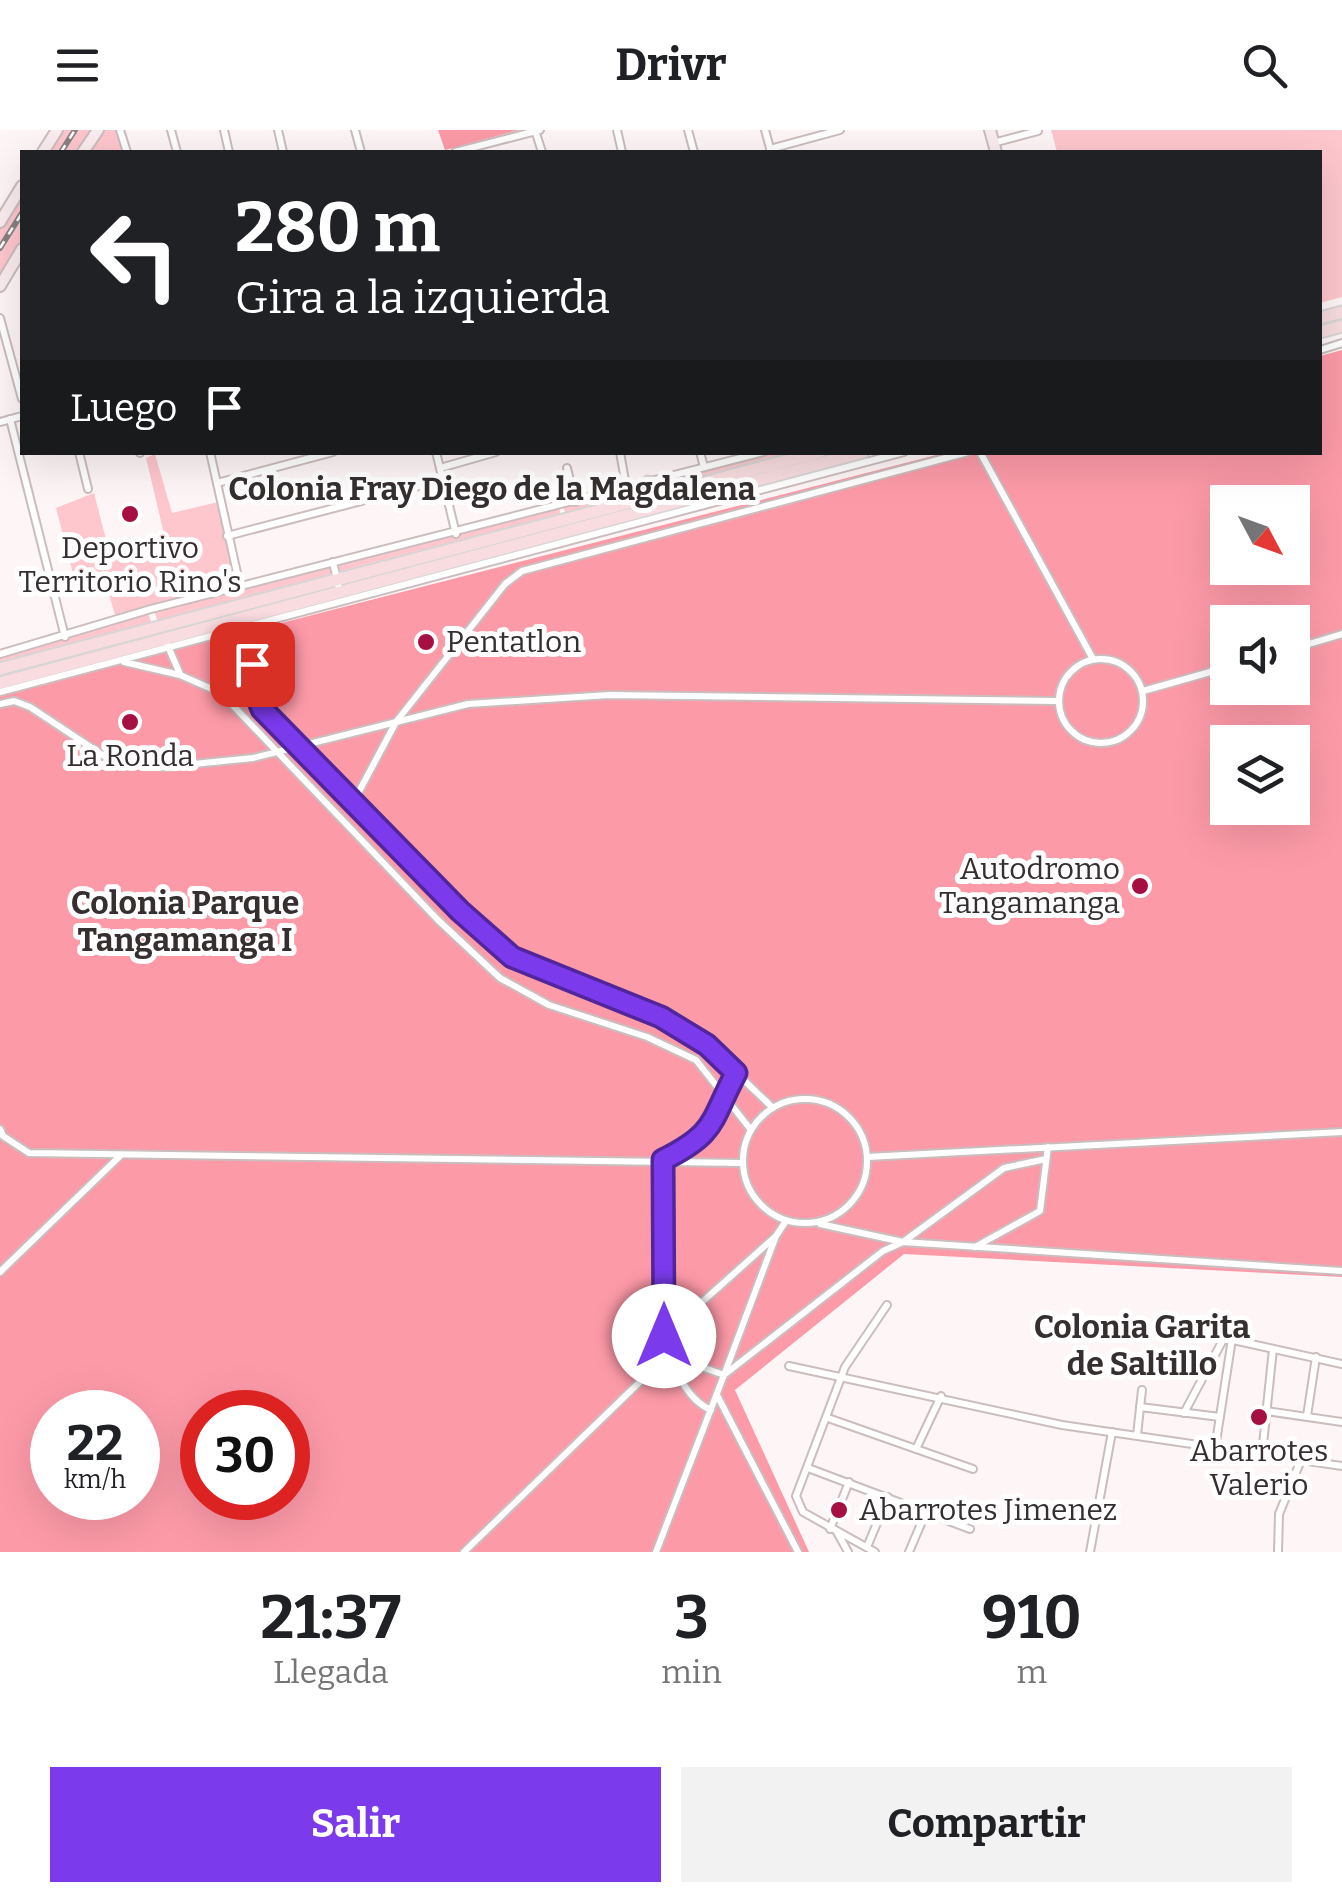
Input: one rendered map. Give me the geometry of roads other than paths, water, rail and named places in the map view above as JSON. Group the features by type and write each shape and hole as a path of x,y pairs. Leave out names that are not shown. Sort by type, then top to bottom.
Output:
{"main road":[{"path":"990,130 995,148"},
{"path":"0,222 20,189"},
{"path":"0,286 18,263"},
{"path":"630,508 788,467 814,455"},
{"path":"0,684 93,663 338,586 568,530 672,491 843,455"},
{"path":"648,482 672,491"},
{"path":"0,669 163,638 284,608 338,586"}],"street":[{"path":"462,150 537,130"},
{"path":"773,150 840,130"},
{"path":"995,148 1038,130"},
{"path":"0,318 20,392"},
{"path":"0,422 20,416"},
{"path":"10,419 65,637"},
{"path":"80,455 88,489"},
{"path":"211,455 240,586"},
{"path":"218,483 322,455"},
{"path":"437,455 456,534"},
{"path":"440,468 486,455"},
{"path":"620,455 630,508"},
{"path":"701,455 704,467"},
{"path":"0,654 150,609 456,534 752,455"},
{"path":"120,661 163,638 275,619 788,467 881,455"},
{"path":"354,801 396,722 506,584 522,571 957,455"},
{"path":"982,455 1094,659"},
{"path":"568,468 575,502"},
{"path":"227,536 442,480"},
{"path":"562,506 568,530"},
{"path":"334,562 338,586"},
{"path":"284,608 258,644 252,684 262,709 460,911 512,957 661,1017 707,1045 773,1108"},
{"path":"150,609 180,675"},
{"path":"1310,643 1342,634"},
{"path":"1094,659 1123,664 1143,692 1141,716 1134,728 1124,737 1098,744 1067,728 1058,701 1071,671 1094,659"},
{"path":"0,692 93,663 120,661 180,675 220,693 500,978 549,1005 646,1037 696,1060 726,1093 751,1130"},
{"path":"1143,692 1210,672"},
{"path":"220,693 252,684"},
{"path":"0,704 14,701 30,707 107,758 164,767 274,752 468,704 609,695 1058,701"},
{"path":"663,1160 697,1143 717,1119 736,1073"},
{"path":"816,1223 831,1218 854,1200 866,1172 867,1157 859,1129 835,1106 803,1099 773,1108 751,1130 742,1163 758,1203 786,1221 816,1223 902,1242 1342,1271"},
{"path":"0,1129 3,1136 29,1152 742,1163"},
{"path":"867,1157 1342,1132"},
{"path":"974,1247 1040,1210 1048,1147"},
{"path":"0,1272 122,1154"},
{"path":"724,1376 883,1251 902,1242 1004,1168 1046,1158"},
{"path":"663,1160 664,1336 670,1356 695,1400 710,1410"},
{"path":"656,1552 776,1236 786,1221"},
{"path":"664,1336 776,1236"},
{"path":"887,1305 841,1376 796,1496 798,1505 833,1531 871,1550 888,1497"},
{"path":"1228,1339 1342,1364"},
{"path":"1184,1413 1228,1339"},
{"path":"1216,1442 1228,1339"},
{"path":"464,1552 647,1375 666,1346"},
{"path":"1262,1454 1272,1348"},
{"path":"670,1356 724,1376"},
{"path":"1307,1416 1316,1357"},
{"path":"789,1366 941,1396 1062,1426 1342,1466"},
{"path":"647,1375 679,1374"},
{"path":"1136,1436 1142,1390"},
{"path":"716,1394 798,1552"},
{"path":"916,1449 941,1396"},
{"path":"1140,1407 1220,1418"},
{"path":"1266,1410 1342,1422"},
{"path":"828,1418 973,1469"},
{"path":"1090,1552 1112,1432"},
{"path":"1278,1552 1279,1514 1301,1460"},
{"path":"808,1468 970,1529"},
{"path":"833,1531 849,1482"},
{"path":"909,1552 926,1512"},
{"path":"833,1531 848,1552"}],"railway":[{"path":"62,150 75,130"},
{"path":"0,248 20,216"}],"place":[{"name":"Deportivo Territorio Rino's","path":"130,514"},
{"name":"Pentatlon","path":"426,642"},
{"name":"La Ronda","path":"130,722"},
{"name":"Autodromo Tangamanga","path":"1140,886"},
{"name":"Abarrotes Valerio","path":"1259,1417"},
{"name":"Abarrotes Jimenez","path":"839,1510"}],"district":[{"name":"Colonia Fray Diego de la Magdalena","path":"492,489"},
{"name":"Colonia Parque Tangamanga I","path":"185,922"},
{"name":"Colonia Garita de Saltillo","path":"1142,1346"}]}
